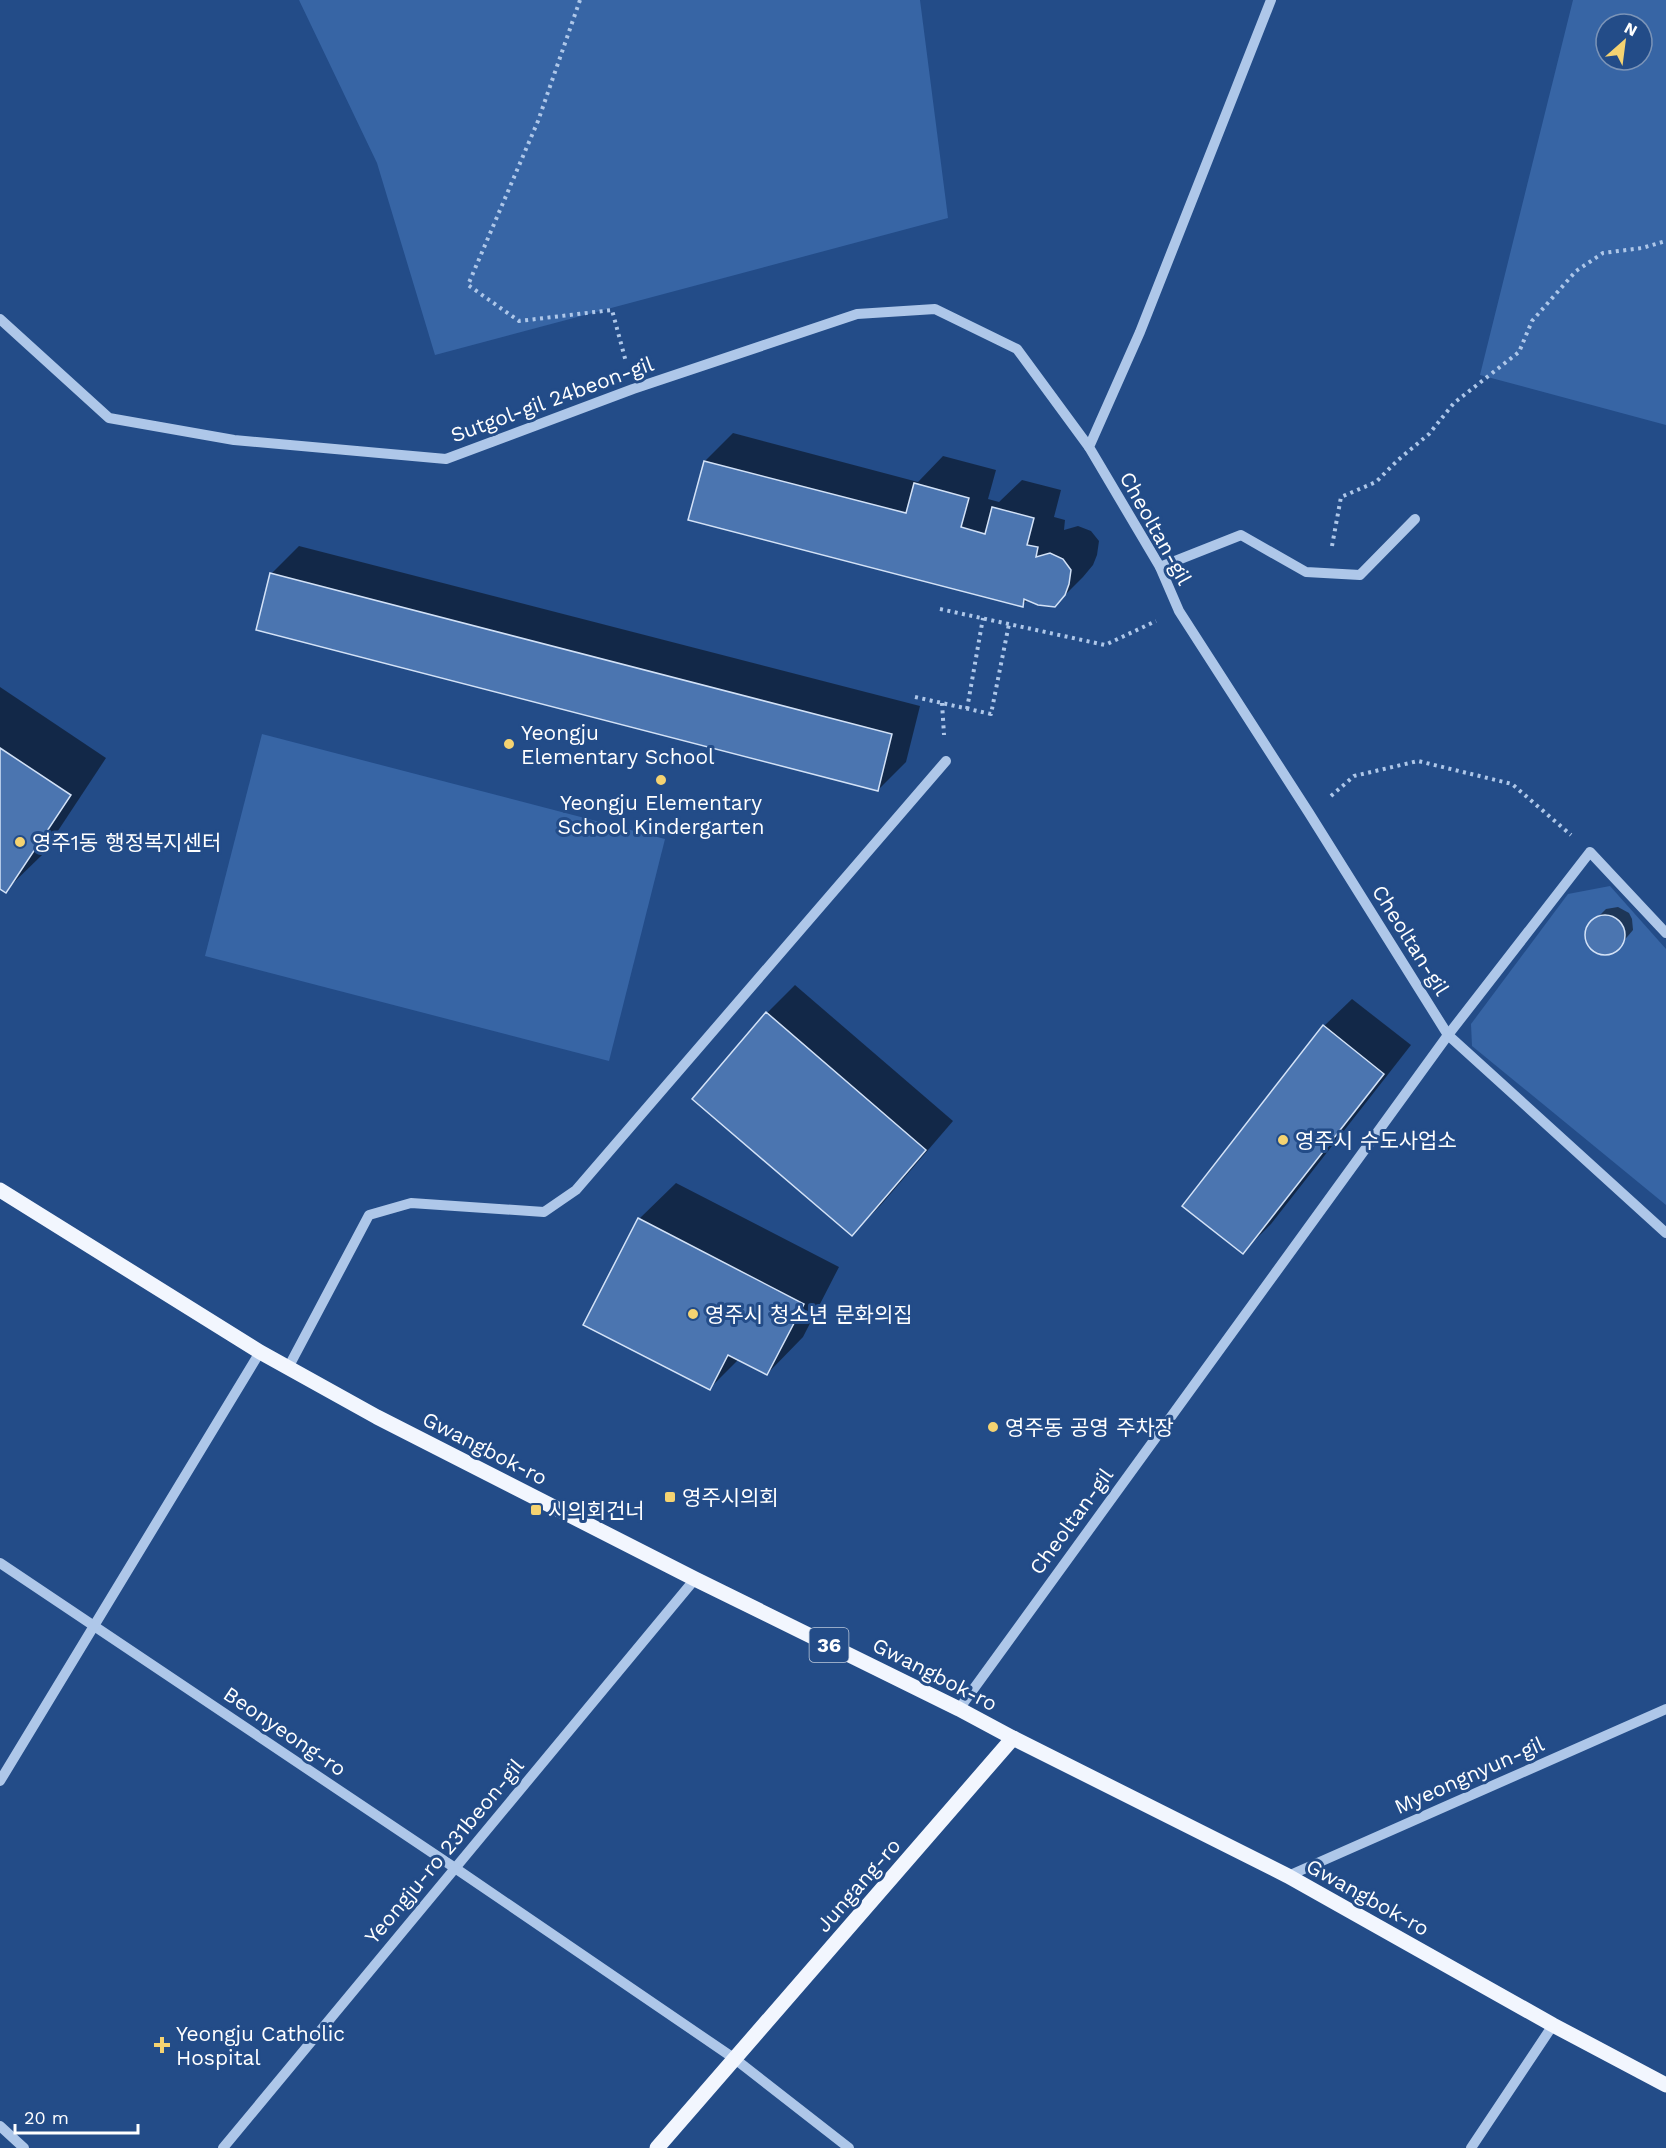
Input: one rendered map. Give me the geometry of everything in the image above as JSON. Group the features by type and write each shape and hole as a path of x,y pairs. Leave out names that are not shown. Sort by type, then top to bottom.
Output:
{"main road":[{"name":"Gwangbok-ro","path":"0,1190 260,1352 377,1417 1288,1876 1553,2025 1666,2085"},
{"name":"Jungang-ro","path":"657,2148 1013,1738"}],"street":[{"path":"1089,447 1140,332 1271,0"},
{"name":"Sutgol-gil 24beon-gil","path":"0,319 109,418 234,440 446,459 633,389 857,314 935,309 1017,349 1089,447"},
{"name":"Cheoltan-gil","path":"1089,447 1160,567 1179,611 1448,1035"},
{"path":"1160,567 1241,535 1306,572 1360,575 1415,519"},
{"path":"288,1368 369,1215 411,1203 544,1212 576,1190 946,761"},
{"path":"1590,852 1666,933"},
{"name":"Cheoltan-gil","path":"959,1709 1448,1035 1590,852"},
{"path":"1448,1035 1666,1233"},
{"path":"0,1781 260,1352"},
{"name":"Beonyeong-ro","path":"0,1563 455,1868"},
{"name":"Yeongju-ro 231beon-gil","path":"223,2148 695,1579"},
{"name":"Myeongnyun-gil","path":"1288,1876 1666,1709"},
{"path":"455,1868 735,2059 849,2148"},
{"path":"1471,2148 1553,2025"},
{"path":"0,2126 24,2148"}],"path":[{"path":"580,0 538,121 468,285 519,321 612,310 633,389"},
{"path":"1297,567 1332,551 1341,497 1376,482 1429,434 1454,403 1519,352 1532,321 1576,270 1603,253 1642,248 1666,241"},
{"path":"940,609 1105,645 1179,611"},
{"path":"967,709 983,618"},
{"path":"915,697 990,714 1009,624"},
{"path":"1309,813 1354,776 1418,760 1512,784 1590,852"}],"shaded area":[{"path":"299,0 920,0 948,218 435,355 377,163"},
{"path":"1573,0 1666,0 1666,425 1480,375"},
{"path":"262,734 665,839 609,1061 205,956"},
{"path":"1610,886 1666,949 1666,1205 1472,1046 1471,1024 1568,894"}],"building":[{"path":"704,461 906,513 914,483 969,498 961,527 985,534 992,507 1034,518 1027,545 1038,547 1036,557 1050,553 1063,559 1071,570 1069,584 1065,595 1055,607 1038,605 1024,599 1023,607 688,520"},
{"path":"270,573 892,734 878,791 256,630"},
{"name":"영주1동 행정복지센터","path":"0,748 71,795 6,893 0,889"},
{"path":"1605,915 1619,921 1625,935 1619,949 1605,955 1591,949 1585,935 1591,921"},
{"path":"766,1012 926,1150 852,1236 692,1099"},
{"name":"영주시 수도사업소","path":"1323,1025 1384,1074 1243,1254 1182,1206"},
{"name":"영주시 청소년 문화의집","path":"638,1218 804,1304 767,1375 728,1355 710,1390 583,1325"}],"place":[{"name":"Yeongju Elementary School","path":"509,744"},
{"name":"Yeongju Elementary School Kindergarten","path":"661,780"},
{"name":"영주1동 행정복지센터","path":"20,842"},
{"name":"영주시 수도사업소","path":"1283,1140"},
{"name":"영주시 청소년 문화의집","path":"693,1314"},
{"name":"영주동 공영 주차장","path":"993,1427"},
{"name":"영주시의회","path":"670,1497"},
{"name":"시의회건너","path":"536,1510"},
{"name":"Yeongju Catholic Hospital","path":"162,2045"}]}
